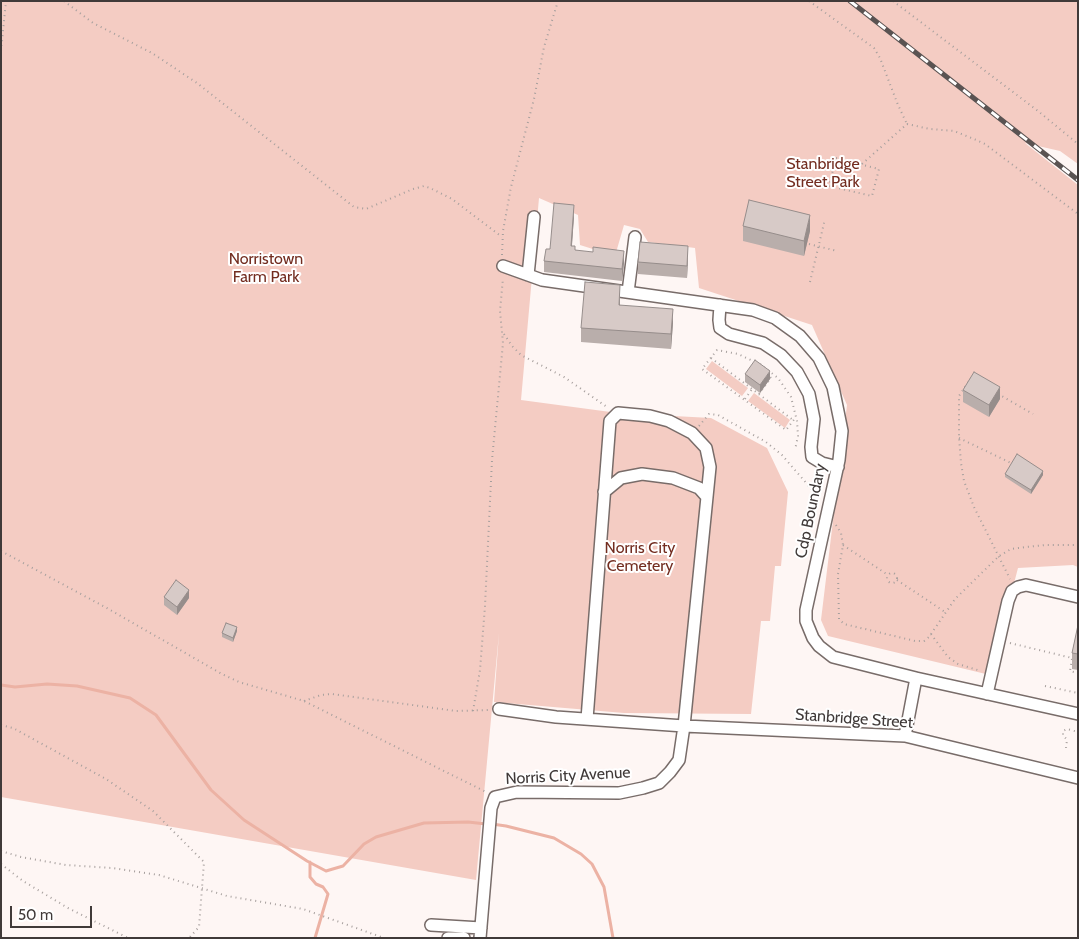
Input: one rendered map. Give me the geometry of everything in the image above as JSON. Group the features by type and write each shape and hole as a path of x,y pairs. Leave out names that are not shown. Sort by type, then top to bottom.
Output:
{"street":[{"path":"528,275 534,217"},
{"path":"628,292 635,236"},
{"name":"Cdp Boundary","path":"503,266 542,280 753,310 775,318 800,336 819,358 833,387 840,417 842,443 806,610 806,621 818,646 833,657 916,678 1078,714"},
{"path":"720,305 720,328 729,334 763,343 781,355 797,372 809,394 814,419 811,447 812,457 822,463 838,467"},
{"path":"587,719 610,421 618,414 650,416 668,421 692,433"},
{"name":"Norris City Avenue","path":"480,933 489,831 495,797 517,792 620,792 643,788 659,783 678,760 684,726 710,460 706,448 692,433"},
{"path":"604,492 621,478 642,474 673,478 700,488 707,497"},
{"path":"987,694 998,639 1012,591 1026,586 1078,598"},
{"path":"905,736 916,678"},
{"name":"Stanbridge Street","path":"498,710 556,717 684,726 905,736 1078,778"},
{"path":"431,926 480,933"},
{"path":"448,938 464,938"}],"path":[{"path":"1,51 6,1"},
{"path":"64,1 93,23 152,53 197,83 354,207 366,209 373,207 424,186 452,199 502,238"},
{"path":"473,711 480,670 491,480 504,343 500,311 503,288 502,238 511,187 532,105 544,47 558,1"},
{"path":"809,1 874,48 880,58 907,124"},
{"path":"893,1 1038,111 1078,144"},
{"path":"861,164 907,124"},
{"path":"907,124 930,129 954,131 974,139 992,150 1078,214"},
{"path":"836,158 861,164 879,169 872,196 850,193 829,186 836,158"},
{"path":"810,282 825,219"},
{"path":"809,244 837,251"},
{"path":"503,332 521,356 564,377 618,414"},
{"path":"795,450 798,436 796,417 790,396 784,386 766,368 748,358 728,351 717,350 702,369 786,430 796,417"},
{"path":"711,358 794,420"},
{"path":"759,394 771,378 763,372 766,368"},
{"path":"978,382 971,377 959,396 959,437 964,482 974,507 1015,589"},
{"path":"744,400 752,389"},
{"path":"994,391 1033,414"},
{"path":"692,433 709,414 718,415 766,442 782,455 822,502"},
{"path":"959,437 1011,463"},
{"path":"836,520 843,545 838,574 839,619 844,624 916,641 924,641 931,634 955,599 999,556 1011,549 1046,545 1078,545"},
{"path":"843,545 888,575 890,582 895,583 897,580"},
{"path":"1,551 105,606 214,670 239,682 304,701 495,797"},
{"path":"888,575 896,574 897,580 945,612"},
{"path":"931,634 948,657 958,664 990,673"},
{"path":"998,639 1072,658"},
{"path":"1073,651 1070,671 1078,673"},
{"path":"1045,686 1078,693"},
{"path":"304,701 321,695 332,694 456,711 498,710"},
{"path":"1,725 13,728 106,779 154,811 204,862 199,927 189,938"},
{"path":"1066,748 1067,740 1063,731 1067,729 1078,732"},
{"path":"1,851 21,857 66,865 112,868 159,875 227,896 303,909 384,938"},
{"path":"1,864 23,881 68,908 128,938"}],"green space":[{"name":"Norristown Farm Park","path":"1,1 1078,1 1078,164 1060,151 1025,143 1078,185 1078,567 1073,565 1018,568 990,675 828,636 821,620 847,405 812,325 699,288 695,248 648,242 640,229 624,225 615,256 580,245 578,215 539,198 521,400 618,413 711,418 767,448 788,492 781,566 775,566 770,621 761,621 751,714 624,713 494,702 499,633 476,880 1,797"},
{"path":"712,361 748,388 742,396 706,369"},
{"path":"754,393 790,420 785,428 748,401"}],"building":[{"path":"749,200 810,215 804,241 743,226"},
{"path":"554,203 574,205 571,246 575,246 575,250 593,252 593,247 624,251 622,269 544,261 546,249 550,249"},
{"path":"640,242 688,246 687,266 638,262"},
{"path":"585,282 620,285 619,305 673,309 671,334 581,328"},
{"path":"755,360 770,371 760,385 745,374"},
{"path":"974,372 1000,387 989,405 963,390"},
{"path":"1017,454 1043,471 1031,490 1005,474"},
{"path":"176,580 189,590 177,607 164,597"},
{"path":"226,623 237,627 233,638 222,633"},
{"path":"1078,625 1078,654 1072,653"}],"waterway":[{"path":"1,685 15,687 47,684 77,686 130,698 156,715 211,790 244,820 307,861 326,871 343,866 364,844 376,837 424,823 468,822 486,824"},
{"path":"492,824 554,838 581,854 592,864 604,887 613,938"},
{"path":"310,862 310,877 316,884 323,887 328,894 315,938"}],"railway":[{"path":"850,1 1078,180"}],"park label":[{"name":"Stanbridge Street Park","path":"823,173"},
{"name":"Norris City Cemetery","path":"640,557"}]}
